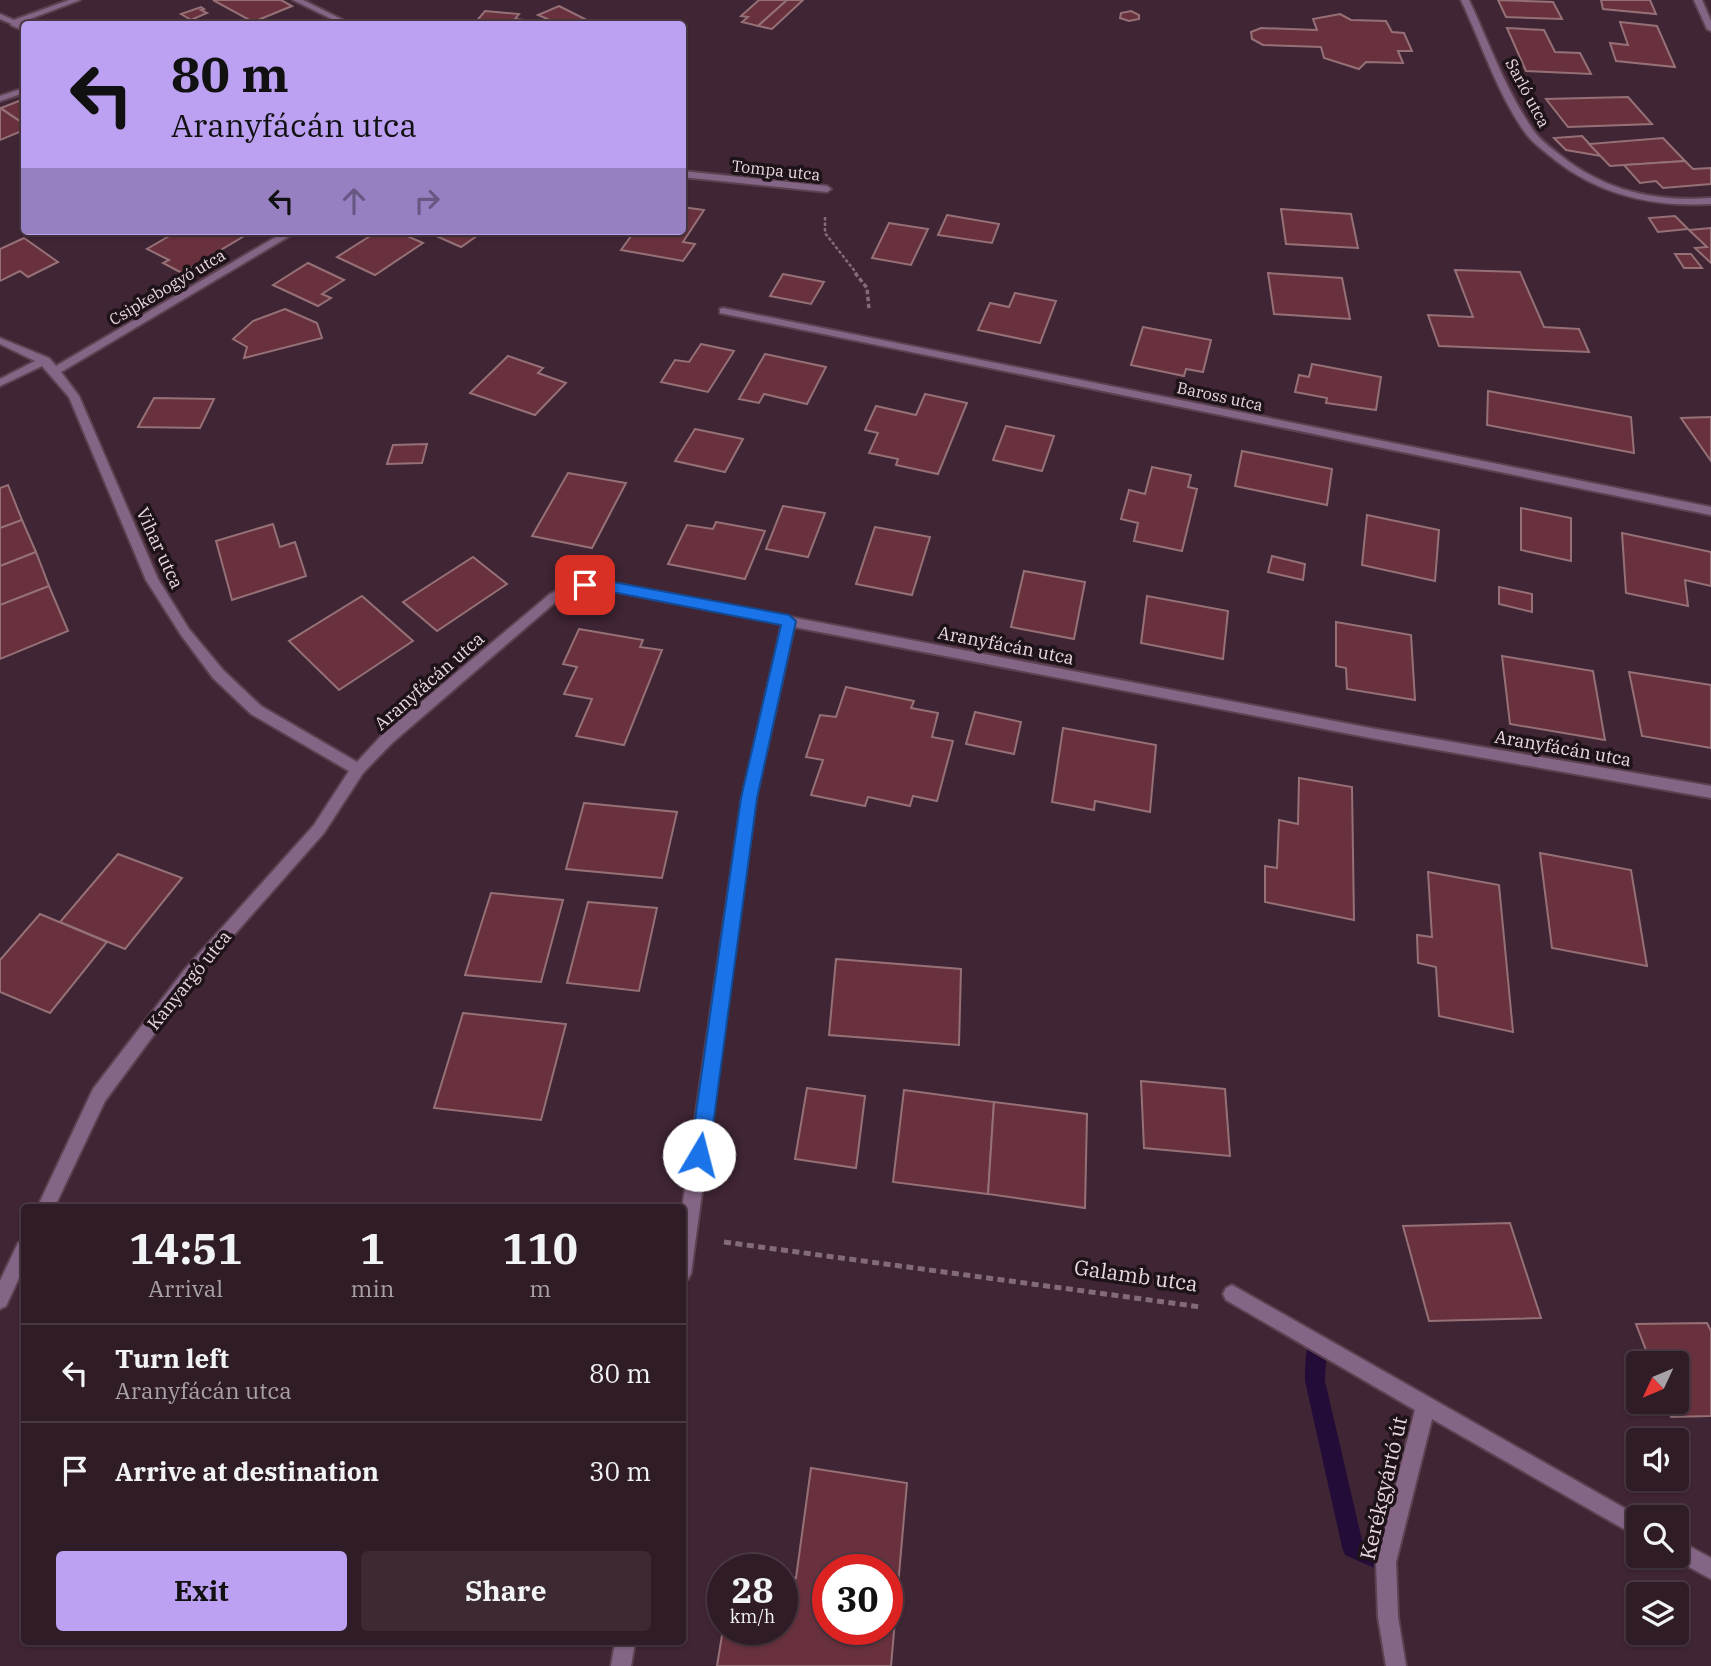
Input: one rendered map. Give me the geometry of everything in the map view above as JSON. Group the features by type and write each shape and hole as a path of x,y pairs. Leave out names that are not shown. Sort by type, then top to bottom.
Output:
{"street":[{"path":"14,23 76,0"},
{"path":"297,0 341,21"},
{"name":"Sarló utca","path":"1465,0 1530,133 1570,170 1645,201 1679,204 1711,201"},
{"path":"1698,0 1711,29"},
{"path":"0,16 21,27"},
{"path":"0,99 21,91"},
{"name":"Tompa utca","path":"686,174 827,189"},
{"name":"Csipkebogyó utca","path":"57,370 286,235"},
{"name":"Baross utca","path":"723,311 1711,511"},
{"name":"Vihar utca","path":"0,341 46,360 57,370 74,396 152,580 185,632 218,674 256,710 358,769"},
{"path":"0,383 46,360"},
{"name":"Aranyfácán utca","path":"358,769 387,739 554,597 576,585 597,584 1377,734 1711,792"},
{"path":"686,1250 749,798 789,621"},
{"name":"Kanyargó utca","path":"47,1204 99,1095 190,974 319,829 358,769"},
{"path":"0,1300 21,1256"},
{"path":"1232,1294 1626,1520"},
{"name":"Kerékgyártó út","path":"1396,1666 1388,1617 1386,1562 1426,1404"},
{"path":"1689,1556 1711,1569"},
{"path":"621,1666 624,1645"}],"path":[{"name":"Tompa utca","path":"827,189 825,233 867,288 871,341"},
{"name":"Galamb utca","path":"688,1238 1218,1309 1232,1294"}],"building":[{"path":"213,0 281,0 292,6 251,21"},
{"path":"759,0 787,0 758,26 742,22 748,17 741,16"},
{"path":"787,0 803,0 772,29 758,26"},
{"path":"1498,0 1553,2 1562,19 1506,17"},
{"path":"1601,0 1650,0 1656,14 1603,9"},
{"path":"559,6 589,21 552,21 538,15"},
{"path":"201,7 204,9 201,10 207,13 191,20 181,14"},
{"path":"485,11 519,14 515,19 534,21 477,21"},
{"path":"1131,11 1139,15 1139,19 1129,21 1120,18 1121,13"},
{"path":"1340,14 1351,20 1386,21 1392,32 1404,33 1412,51 1398,51 1403,63 1366,62 1359,69 1324,58 1321,47 1263,45 1252,39 1251,32 1261,28 1317,30 1313,19"},
{"path":"1620,22 1657,26 1675,67 1616,61 1610,43 1628,45"},
{"path":"1507,28 1544,30 1555,52 1580,53 1591,74 1526,71"},
{"path":"1628,97 1652,124 1568,127 1546,99"},
{"path":"21,100 21,122 1,108"},
{"path":"0,108 21,122 21,131 0,140"},
{"path":"1582,136 1601,156 1566,150 1554,138"},
{"path":"1663,138 1685,161 1610,166 1589,144"},
{"path":"1685,161 1693,169 1711,168 1711,184 1663,188 1656,181 1640,183 1624,165"},
{"path":"686,208 704,210 683,242 695,244 683,261 621,250 632,235 686,235"},
{"path":"1281,209 1351,214 1358,248 1286,244"},
{"path":"947,215 999,224 992,243 938,235"},
{"path":"1675,216 1688,229 1658,232 1649,218"},
{"path":"889,223 928,229 911,265 872,258"},
{"path":"1711,228 1711,263 1695,248 1707,247 1689,230"},
{"path":"171,235 246,235 182,273 163,263 169,260 147,249"},
{"path":"372,235 405,235 423,243 375,275 337,257"},
{"path":"434,235 478,235 461,247"},
{"path":"24,238 58,262 28,277 20,271 0,281 0,249"},
{"path":"1675,254 1691,254 1702,268 1684,268"},
{"path":"308,263 344,280 322,294 331,298 318,306 273,285"},
{"path":"1455,270 1520,272 1544,327 1579,329 1589,352 1439,346 1428,315 1473,317"},
{"path":"1268,273 1342,278 1350,319 1274,314"},
{"path":"783,274 824,282 811,304 770,296"},
{"path":"1015,293 1056,301 1040,343 978,330 990,303 1009,307"},
{"path":"285,309 317,323 322,338 244,358 247,347 233,339 253,321"},
{"path":"1143,327 1211,340 1203,372 1186,369 1184,376 1131,365"},
{"path":"701,344 734,351 708,392 661,382 675,360 689,362"},
{"path":"765,354 826,367 807,404 764,394 759,403 739,399"},
{"path":"508,356 543,368 538,373 566,383 535,415 470,393"},
{"path":"1312,364 1381,377 1376,410 1326,403 1327,398 1295,392 1299,375 1309,377"},
{"path":"1488,391 1631,417 1634,453 1487,425"},
{"path":"925,394 967,403 938,474 896,465 898,459 869,453 878,433 865,430 876,406 916,415"},
{"path":"154,398 214,399 200,428 138,427"},
{"path":"1711,417 1711,461 1681,418"},
{"path":"1006,426 1054,436 1042,471 993,460"},
{"path":"695,429 743,439 725,472 675,461"},
{"path":"427,444 422,463 387,464 393,445"},
{"path":"1242,451 1332,469 1327,505 1235,486"},
{"path":"1152,467 1191,475 1188,487 1197,489 1182,551 1134,541 1138,523 1121,519 1129,490 1145,494"},
{"path":"568,473 626,483 592,548 532,536"},
{"path":"8,485 22,520 0,528 0,488"},
{"path":"783,506 825,513 808,557 766,549"},
{"path":"1521,508 1571,518 1571,561 1521,550"},
{"path":"1367,515 1439,530 1435,581 1362,565"},
{"path":"22,520 36,552 0,566 0,528"},
{"path":"716,522 765,531 745,579 668,564 687,525 713,529"},
{"path":"273,524 280,547 295,542 306,576 232,600 216,541"},
{"path":"875,527 930,537 912,595 856,584"},
{"path":"1622,533 1711,552 1711,586 1685,580 1688,606 1626,593"},
{"path":"36,552 49,586 0,605 0,566"},
{"path":"1272,556 1305,564 1303,580 1268,572"},
{"path":"473,557 507,584 437,631 403,602"},
{"path":"1024,571 1085,582 1074,639 1011,627"},
{"path":"49,586 68,631 0,659 0,605"},
{"path":"1499,587 1532,594 1532,612 1499,604"},
{"path":"362,596 413,641 339,690 289,641"},
{"path":"1147,596 1228,611 1223,659 1141,643"},
{"path":"1336,622 1411,635 1415,700 1347,689 1346,668 1336,666"},
{"path":"579,629 643,640 640,647 662,650 624,745 576,736 592,699 564,694 577,667 563,664"},
{"path":"1502,656 1593,671 1605,740 1510,724"},
{"path":"1629,672 1711,685 1711,748 1642,736"},
{"path":"846,687 914,701 911,708 938,713 932,737 953,741 937,801 913,796 910,806 868,797 865,806 811,795 823,760 806,757 820,715 836,717"},
{"path":"975,712 1021,722 1014,754 966,744"},
{"path":"1063,728 1156,745 1150,812 1095,801 1094,810 1052,802"},
{"path":"1299,778 1352,787 1354,920 1265,902 1265,866 1277,868 1279,820 1298,824"},
{"path":"584,803 677,812 662,878 566,869"},
{"path":"1540,853 1631,870 1647,966 1552,948"},
{"path":"118,854 182,878 125,949 60,922"},
{"path":"1428,872 1499,885 1513,1032 1439,1016 1436,967 1418,963 1417,935 1432,937"},
{"path":"491,893 563,900 541,982 465,975"},
{"path":"588,902 657,908 639,991 567,983"},
{"path":"40,914 107,942 50,1013 0,992 0,960"},
{"path":"836,959 961,969 959,1045 829,1035"},
{"path":"463,1013 566,1024 541,1120 434,1108"},
{"path":"1141,1081 1225,1089 1230,1156 1144,1148"},
{"path":"807,1088 865,1096 856,1168 795,1159"},
{"path":"904,1090 994,1102 988,1194 893,1182"},
{"path":"994,1102 1087,1114 1085,1208 988,1194"},
{"path":"1510,1223 1541,1318 1429,1321 1403,1226"},
{"path":"1707,1323 1711,1331 1711,1416 1671,1417 1670,1414 1689,1414 1689,1351 1646,1351 1636,1324"},
{"path":"811,1468 907,1483 901,1554 812,1554 812,1645 893,1645 891,1666 717,1666 720,1645 798,1645 798,1563"}],"waterway":[{"path":"1318,1343 1315,1381 1353,1547 1386,1562"}],"route":[{"path":"585,585 597,584 789,621 749,798 699,1155"}]}
